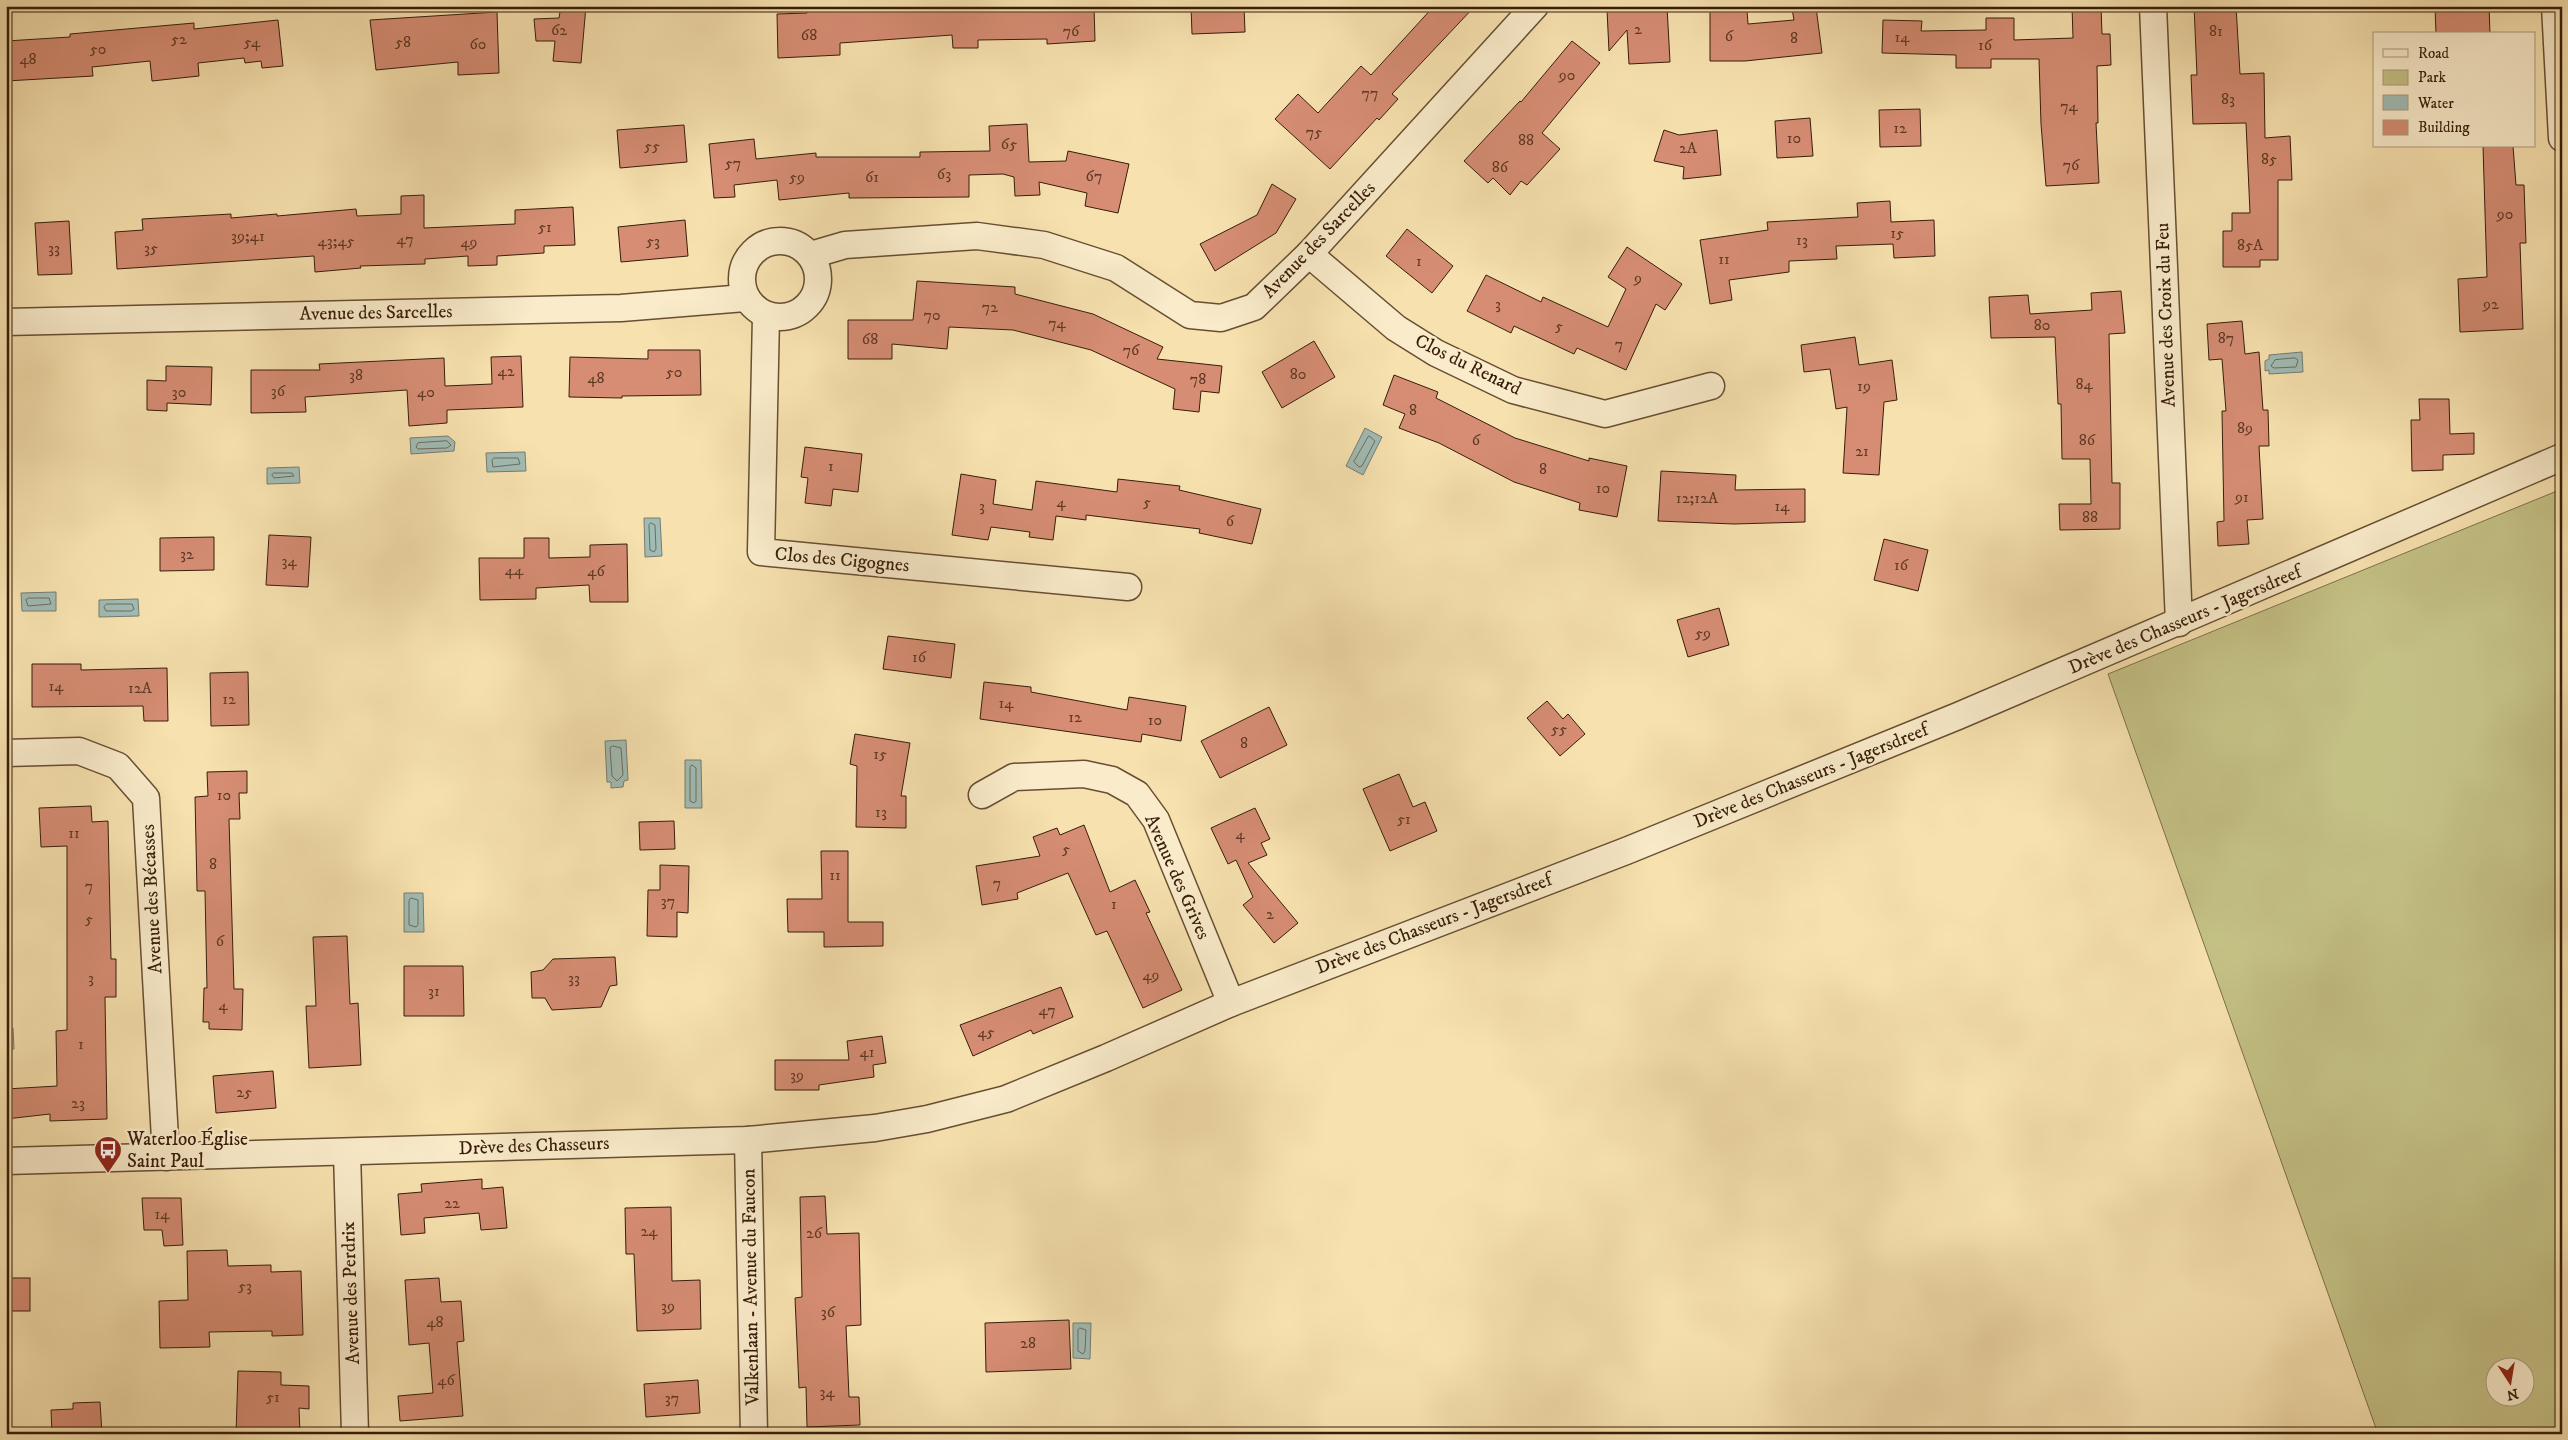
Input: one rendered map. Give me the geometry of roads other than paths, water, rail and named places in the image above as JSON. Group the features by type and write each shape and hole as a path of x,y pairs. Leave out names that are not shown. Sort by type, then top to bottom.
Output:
{"street":[{"name":"Avenue des Sarcelles","path":"811,255 845,245 977,236 1044,246 1116,268 1190,315 1221,318 1254,307 1309,254 1536,6"},
{"name":"Avenue des Croix du Feu","path":"2153,6 2179,623"},
{"path":"2555,6 2562,138"},
{"path":"771,240 797,244 811,255 819,278 807,308 788,318 766,316 745,298 741,270 751,252 771,240"},
{"name":"Clos du Renard","path":"1309,254 1396,328 1436,353 1513,390 1605,414 1711,386"},
{"name":"Avenue des Sarcelles","path":"6,322 621,308 745,298"},
{"name":"Clos des Cigognes","path":"766,316 761,552 1128,587"},
{"name":"Drève des Chasseurs - Jagersdreef","path":"1054,1079 1231,1003 1626,851 1958,716 2179,623 2562,457"},
{"name":"Avenue des Bécasses","path":"6,753 79,751 118,766 146,798 166,1157"},
{"name":"Avenue des Grives","path":"982,795 1014,777 1084,774 1112,780 1136,794 1156,820 1231,1003"},
{"name":"Drève des Chasseurs","path":"6,1161 748,1140 839,1133 927,1118 1006,1099 1054,1079"},
{"name":"Valkenlaan - Avenue du Faucon","path":"748,1140 754,1434"},
{"name":"Avenue des Perdrix","path":"347,1152 355,1434"}],"water":[{"path":"2302,352 2303,372 2269,374 2269,370 2265,371 2265,361 2269,359 2269,355"},
{"path":"1365,428 1382,437 1363,475 1346,466"},
{"path":"448,436 455,442 454,451 411,454 410,438"},
{"path":"525,452 526,471 487,472 486,453"},
{"path":"299,467 300,483 267,484 267,468"},
{"path":"644,518 660,518 662,556 645,557"},
{"path":"56,592 56,611 22,611 21,593"},
{"path":"138,599 139,616 99,617 99,600"},
{"path":"626,740 628,780 624,781 623,787 611,788 611,782 607,782 605,741"},
{"path":"685,760 701,760 702,808 685,808"},
{"path":"404,893 423,893 424,932 404,932"},
{"path":"6,1028 13,1028 14,1049 6,1049"},
{"path":"1073,1323 1091,1323 1090,1359 1073,1358"}],"place":[{"name":"Waterloo Église Saint Paul","path":"108,1174"}]}
